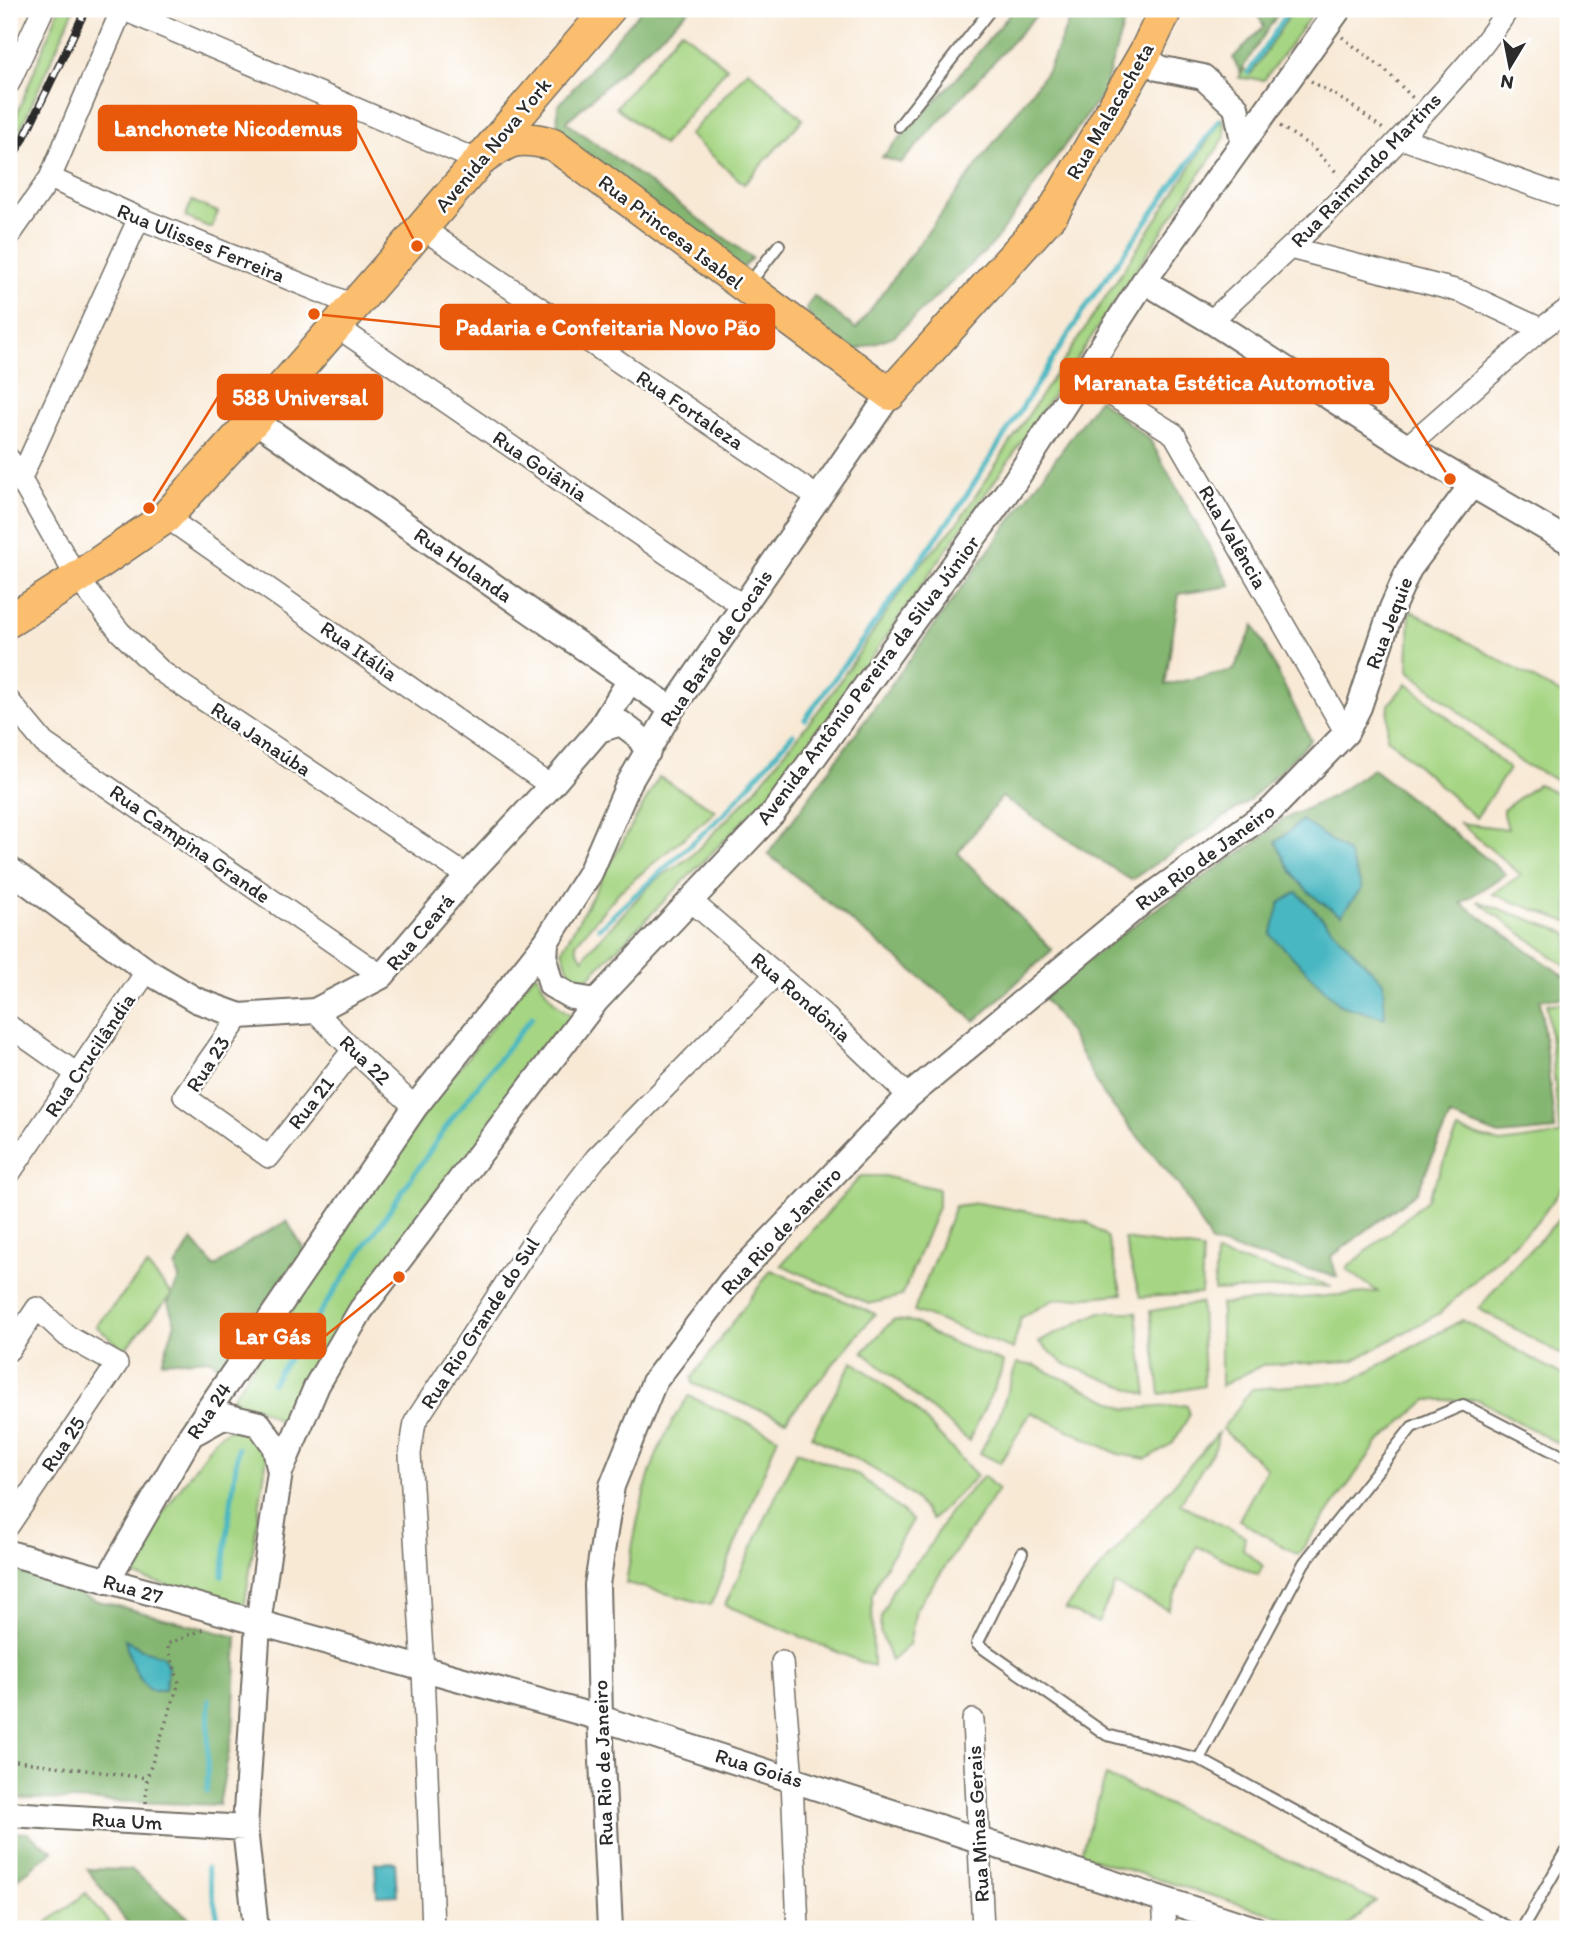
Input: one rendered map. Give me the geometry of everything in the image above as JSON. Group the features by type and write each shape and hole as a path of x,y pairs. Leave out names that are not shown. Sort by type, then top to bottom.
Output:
{"main road":[{"name":"Rua Malacacheta","path":"1052,212 1146,51 1166,9"},
{"name":"Avenida Nova York","path":"9,621 166,517 479,162 603,10"},
{"path":"544,85 543,119 553,144"},
{"name":"Rua Princesa Isabel","path":"479,162 502,145 518,138 553,144 890,394"},
{"name":"Rua Barão de Cocais","path":"890,394 1052,212"}],"street":[{"path":"9,83 43,9"},
{"path":"9,236 50,178 122,9 479,162"},
{"name":"Rua Raimundo Martins","path":"1212,321 1352,189 1401,138 1487,43 1508,9"},
{"name":"Avenida Antônio Pereira da Silva Júnior","path":"256,1929 245,1828 258,1624 280,1472 317,1385 361,1310 596,1001 774,812 1015,481 1144,281 1333,17"},
{"path":"1146,51 1158,68 1203,77 1236,107 1243,141"},
{"path":"1401,138 1568,198"},
{"name":"Rua Ulisses Ferreira","path":"50,178 345,316"},
{"path":"20,480 139,218"},
{"name":"Rua Fortaleza","path":"422,228 819,498"},
{"path":"1290,248 1462,292 1541,329"},
{"path":"1144,281 1212,321 1407,447 1568,541"},
{"path":"1407,447 1541,329 1568,309"},
{"name":"Rua Goiânia","path":"345,316 743,606"},
{"name":"Rua Valência","path":"1083,377 1174,434 1346,733"},
{"name":"Rua Barão de Cocais","path":"415,1107 546,942 590,873 629,783 672,709 890,394"},
{"name":"Rua Holanda","path":"254,420 672,709"},
{"name":"Rua Janaúba","path":"9,459 77,578 120,632 162,673 467,876"},
{"name":"Rua Jequie","path":"1346,733 1359,707 1392,608 1409,569 1471,486"},
{"name":"Rua Itália","path":"166,517 551,786"},
{"name":"Rua Ceará","path":"9,869 147,971 196,1000 240,1016 316,1011 382,976 467,876 599,730 630,680"},
{"name":"Rua Campina Grande","path":"9,701 44,743 382,976"},
{"path":"599,730 621,723 638,736 648,751"},
{"name":"Rua Rio de Janeiro","path":"610,1929 597,1585 612,1486 654,1382 731,1281 909,1096 1141,903 1272,809 1346,733"},
{"name":"Rua Rondônia","path":"690,901 823,1014 909,1096"},
{"path":"546,942 545,962 551,985 572,998 596,1001"},
{"name":"Rua Crucilândia","path":"9,1174 147,971"},
{"name":"Rua Rio Grande do Sul","path":"433,1929 423,1670 410,1454 415,1422 540,1231 596,1158 776,974"},
{"name":"Rua 22","path":"316,1011 353,1050 415,1107"},
{"name":"Rua 23","path":"240,1016 184,1096 269,1157"},
{"path":"9,1026 77,1074"},
{"name":"Rua 21","path":"269,1157 353,1050"},
{"name":"Rua 24","path":"107,1581 191,1435 415,1107"},
{"name":"Rua 25","path":"9,1350 37,1308 67,1336 117,1364 9,1525"},
{"path":"191,1435 225,1416 260,1424 274,1445 280,1472"},
{"name":"Rua 27","path":"9,1553 258,1624"},
{"name":"Rua Goiás","path":"258,1624 600,1718 1255,1929"},
{"path":"782,1662 792,1779 798,1929"},
{"name":"Rua Minas Gerais","path":"973,1720 983,1929"},
{"name":"Rua Um","path":"9,1814 245,1828"},
{"path":"1163,1899 1165,1929"}],"lane":[{"path":"899,125 991,9"},
{"path":"746,287 779,245"},
{"path":"1199,1759 1304,1563 1412,1427 1463,1405 1568,1459"},
{"path":"1022,1553 977,1644 1107,1735 1199,1759 1511,1929"},
{"path":"1522,1929 1568,1849"}],"path":[{"path":"1333,17 1426,110"},
{"path":"1294,71 1349,103 1388,133 1401,138"},
{"path":"1264,115 1312,147 1352,189"},
{"path":"9,1760 147,1778 179,1683 167,1644 213,1625"}],"green space":[{"path":"59,9 74,9 17,137 9,134"},
{"path":"642,9 690,9 566,122 752,258 738,273 557,138 558,106"},
{"path":"1014,9 1042,9 901,163 882,157 958,77"},
{"path":"1074,9 1128,9 1103,93 991,246 894,336 856,350 818,333 806,308 814,296 856,329 1049,68"},
{"path":"1254,9 1281,9 1240,72 1233,58 1264,26"},
{"path":"1294,9 1316,9 1264,80 1239,78 1244,69 1251,74"},
{"path":"681,30 727,68 663,145 616,107"},
{"path":"748,70 803,119 744,184 689,135"},
{"path":"1222,119 1225,137 1012,456 784,780 584,982 573,983 562,950 659,777 716,811 619,892 576,943 583,959 653,882 690,857 750,796 827,700 914,572 957,524"},
{"path":"192,201 218,212 211,228 185,217"},
{"path":"1099,399 1150,440 1231,586 1179,594 1165,685 1234,670 1254,625 1311,740 1250,800 1131,880 1002,797 958,853 1052,950 975,1021 768,854"},
{"path":"1410,610 1568,698 1568,786 1522,763 1408,670"},
{"path":"1407,683 1509,769 1476,818 1387,738 1389,704"},
{"path":"1373,769 1506,874 1461,903 1568,979 1568,998 1540,999 1555,1130 1499,1135 1450,1116 1417,1192 1331,1257 1337,1277 1211,1243 1180,1187 1105,1097 1069,1032 1042,995 1150,913 1259,840 1282,820 1333,796"},
{"path":"1538,784 1568,798 1568,922 1492,894 1521,875 1460,823 1508,829 1503,810"},
{"path":"1477,901 1568,933 1568,968"},
{"path":"536,972 550,997 573,1016 323,1358 285,1426 259,1409 229,1402 431,1103"},
{"path":"1568,1003 1568,1180 1538,1221 1440,1313 1353,1361 1262,1365 1221,1386 1221,1304 1378,1292 1346,1269 1427,1200 1458,1130 1500,1143 1560,1135 1547,1004"},
{"path":"861,1176 884,1176 938,1189 938,1207 902,1296 869,1304 781,1265"},
{"path":"978,1203 1087,1222 1107,1237 1122,1294 1053,1300 1021,1318 1013,1349 914,1311 955,1206"},
{"path":"1568,1210 1568,1358 1479,1309 1506,1275"},
{"path":"287,1221 307,1255 226,1373 210,1359 162,1362 175,1323 168,1303 179,1279 175,1267 192,1240 215,1267 252,1240"},
{"path":"1124,1239 1203,1250 1201,1294 1140,1297"},
{"path":"1216,1254 1332,1286 1214,1291"},
{"path":"147,1266 172,1294 124,1350 96,1326"},
{"path":"771,1270 875,1314 786,1420 693,1384 692,1378"},
{"path":"1201,1303 1204,1386 1160,1394 1150,1311"},
{"path":"1100,1312 1136,1312 1147,1395 1064,1364 1039,1342"},
{"path":"893,1320 914,1322 940,1338 1003,1362 1000,1375 969,1441 863,1352"},
{"path":"1462,1320 1568,1378 1568,1449 1479,1400 1427,1400 1378,1443 1298,1555 1239,1520 1267,1468 1222,1429 1252,1389 1351,1381"},
{"path":"853,1361 914,1408 977,1476 932,1520 908,1493 893,1481 811,1436"},
{"path":"1017,1363 1036,1366 1127,1409 1187,1405 1189,1416 1173,1443 1146,1459 1118,1454 1031,1412 1000,1463 980,1453 999,1416"},
{"path":"689,1396 778,1437 711,1605 626,1583 646,1485 663,1439"},
{"path":"228,1430 251,1432 267,1456 245,1603 239,1606 135,1576 134,1554 215,1439"},
{"path":"1218,1433 1216,1446 1180,1504 1245,1536 1243,1549 1263,1566 1258,1575 1197,1546 1168,1610 1115,1585 1098,1623 1065,1609"},
{"path":"797,1451 859,1475 912,1520 872,1595 873,1667 725,1605"},
{"path":"984,1476 998,1490 916,1609 909,1645 891,1661 880,1631 881,1617 894,1586 925,1553 951,1510"},
{"path":"9,1562 91,1599 237,1637 233,1730 219,1805 9,1798"},
{"path":"1106,1776 1376,1901 1344,1929 1320,1929 1080,1855"},
{"path":"9,1832 27,1833 53,1851 9,1885"},
{"path":"87,1869 132,1870 196,1924 197,1929 132,1929"},
{"path":"86,1893 115,1929 39,1929"}],"water":[{"path":"1302,820 1348,853 1362,888 1341,915 1301,885 1276,842"},
{"path":"1297,892 1383,982 1385,1018 1340,1005 1271,935 1280,903"},
{"path":"125,1640 163,1656 168,1666 165,1690 150,1690 145,1685 134,1667"},
{"path":"395,1862 397,1895 377,1896 375,1863"}],"waterway":[{"path":"1248,73 1290,9"},
{"path":"805,719 961,504 1089,302 1219,120"},
{"path":"599,928 724,814 793,734"},
{"path":"272,1383 453,1117 532,1017"},
{"path":"222,1576 238,1448"},
{"path":"207,1791 209,1700"},
{"path":"207,1868 220,1929"}],"railway":[{"path":"9,162 23,140 86,9"}],"place":[{"name":"Lanchonete Nicodemus","path":"417,246"},
{"name":"Padaria e Confeitaria Novo Pão","path":"314,314"},
{"name":"Maranata Estética Automotiva","path":"1450,479"},
{"name":"588 Universal","path":"149,508"},
{"name":"Lar Gás","path":"399,1277"}]}
